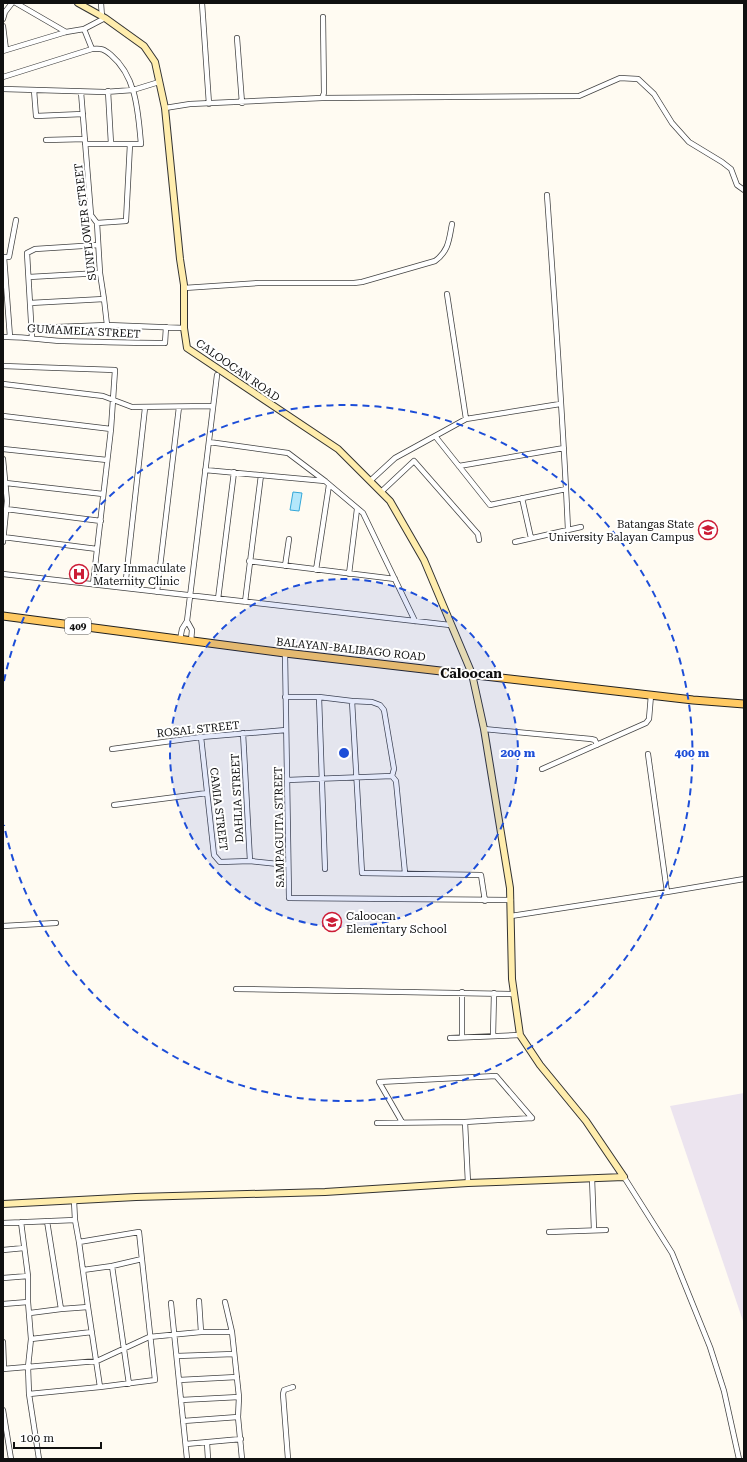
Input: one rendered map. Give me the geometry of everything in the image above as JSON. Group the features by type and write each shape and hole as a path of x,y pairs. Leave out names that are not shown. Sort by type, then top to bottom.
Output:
{"main road":[{"name":"BALAYAN-BALIBAGO ROAD","path":"3,616 285,653 651,695 744,704"}],"street":[{"path":"3,19 5,12 12,3"},
{"path":"16,3 66,32"},
{"name":"CALOOCAN ROAD","path":"78,3 144,46 155,62 165,108 184,288 184,328 187,348 338,449 390,501 424,560 472,674 484,729 511,900 512,979 520,1035"},
{"path":"3,26 5,51 84,28 103,18 101,3"},
{"path":"202,3 209,104"},
{"path":"322,17 324,94 322,98"},
{"path":"84,28 92,49"},
{"path":"237,38 242,103"},
{"path":"3,77 92,49 100,48 118,60 127,73 137,102 141,144 111,144 85,141 46,140"},
{"path":"165,108 190,104 242,103 322,98 578,96 620,78 638,79 654,94 672,123 689,142 731,169 737,184 744,190"},
{"path":"3,89 81,92 133,90 159,82"},
{"path":"34,90 36,116 83,114"},
{"path":"108,91 111,144"},
{"name":"SUNFLOWER STREET","path":"81,92 91,215 97,223 100,273 107,325"},
{"path":"97,223 126,221 130,144"},
{"path":"547,195 568,530"},
{"path":"10,337 4,257 9,257 16,220"},
{"path":"184,288 258,283 362,282 435,261 446,251 452,224"},
{"path":"32,338 28,252 35,249 98,245"},
{"path":"29,277 100,273"},
{"path":"446,294 466,419"},
{"path":"30,302 104,299"},
{"path":"31,328 107,325 184,328"},
{"name":"GUMAMELA STREET","path":"3,337 58,341 165,343 166,327"},
{"path":"3,366 115,370 111,429 93,584"},
{"path":"180,640 182,629 187,621 217,375"},
{"path":"3,384 103,396 132,407 213,406"},
{"path":"370,481 395,458 466,419 560,404"},
{"path":"157,592 179,407"},
{"path":"125,588 145,408"},
{"path":"3,416 111,429"},
{"path":"435,436 490,505 566,489"},
{"path":"209,442 288,453 363,513 415,621"},
{"path":"459,466 564,448"},
{"path":"3,449 107,460"},
{"path":"3,459 7,501 3,542"},
{"path":"381,492 414,461 478,534 479,540"},
{"path":"205,470 327,483"},
{"path":"218,599 234,472"},
{"path":"245,602 261,475"},
{"path":"6,483 103,494"},
{"path":"316,570 327,483"},
{"path":"522,498 531,538"},
{"path":"6,509 101,521"},
{"path":"349,574 357,509"},
{"path":"515,542 581,527"},
{"path":"3,537 97,549"},
{"path":"285,566 289,539"},
{"path":"249,561 396,579"},
{"path":"3,574 450,625"},
{"path":"187,621 192,630 191,641"},
{"name":"SAMPAGUITA STREET","path":"285,653 289,898 485,901 511,900"},
{"path":"542,769 646,723 649,719 651,695"},
{"path":"319,696 325,869"},
{"path":"285,697 319,696 380,704 384,710 394,769 392,776 396,782 405,873"},
{"path":"352,701 362,872 481,875 485,901"},
{"path":"484,729 591,739 595,740 597,745"},
{"name":"ROSAL STREET","path":"112,748 201,737 286,730"},
{"name":"DAHLIA STREET","path":"243,733 250,861"},
{"name":"CAMIA STREET","path":"201,737 214,855 220,862 250,861 288,865"},
{"path":"648,754 667,892"},
{"path":"287,780 392,776"},
{"path":"114,805 207,793"},
{"path":"511,916 744,879"},
{"path":"3,926 56,923"},
{"path":"236,988 514,994"},
{"path":"462,992 462,1037"},
{"path":"493,1036 494,993"},
{"path":"450,1038 520,1035 540,1065 586,1121 624,1177 672,1253 710,1347 724,1391 739,1459"},
{"path":"377,1123 465,1122 532,1118 496,1076 379,1082 402,1122"},
{"path":"465,1122 468,1183"},
{"path":"3,1204 144,1197 325,1192 468,1183 624,1177"},
{"path":"592,1178 594,1230"},
{"path":"74,1201 75,1220 100,1387"},
{"path":"3,1223 75,1220"},
{"path":"47,1221 61,1309"},
{"path":"21,1222 28,1276 28,1302 30,1313 31,1339 28,1367 29,1394 39,1459"},
{"path":"549,1232 606,1230"},
{"path":"29,1394 155,1380 139,1232 79,1242"},
{"path":"3,1250 24,1248"},
{"path":"83,1270 112,1266 142,1259"},
{"path":"112,1266 129,1384"},
{"path":"3,1278 28,1276"},
{"path":"199,1301 201,1332"},
{"path":"3,1304 28,1302"},
{"path":"225,1302 232,1332 241,1439 241,1459"},
{"path":"171,1303 187,1459"},
{"path":"30,1313 88,1307"},
{"path":"31,1339 92,1332"},
{"path":"3,1342 3,1369 97,1360 150,1337 201,1332 232,1332"},
{"path":"177,1356 234,1354"},
{"path":"179,1380 236,1377"},
{"path":"288,1459 283,1394 284,1390 293,1387"},
{"path":"181,1400 238,1397"},
{"path":"3,1410 4,1424 11,1459"},
{"path":"183,1421 238,1417"},
{"path":"186,1444 241,1439"},
{"path":"207,1443 208,1459"}],"shaded area":[{"path":"744,1093 744,1324 670,1106"}],"water":[{"path":"293,492 302,493 299,511 290,510"}],"place":[{"name":"Batangas State University Balayan Campus","path":"708,530"},
{"name":"Mary Immaculate Maternity Clinic","path":"79,574"},
{"name":"Caloocan Elementary School","path":"332,922"}],"district":[{"name":"Caloocan","path":"471,673"}]}
